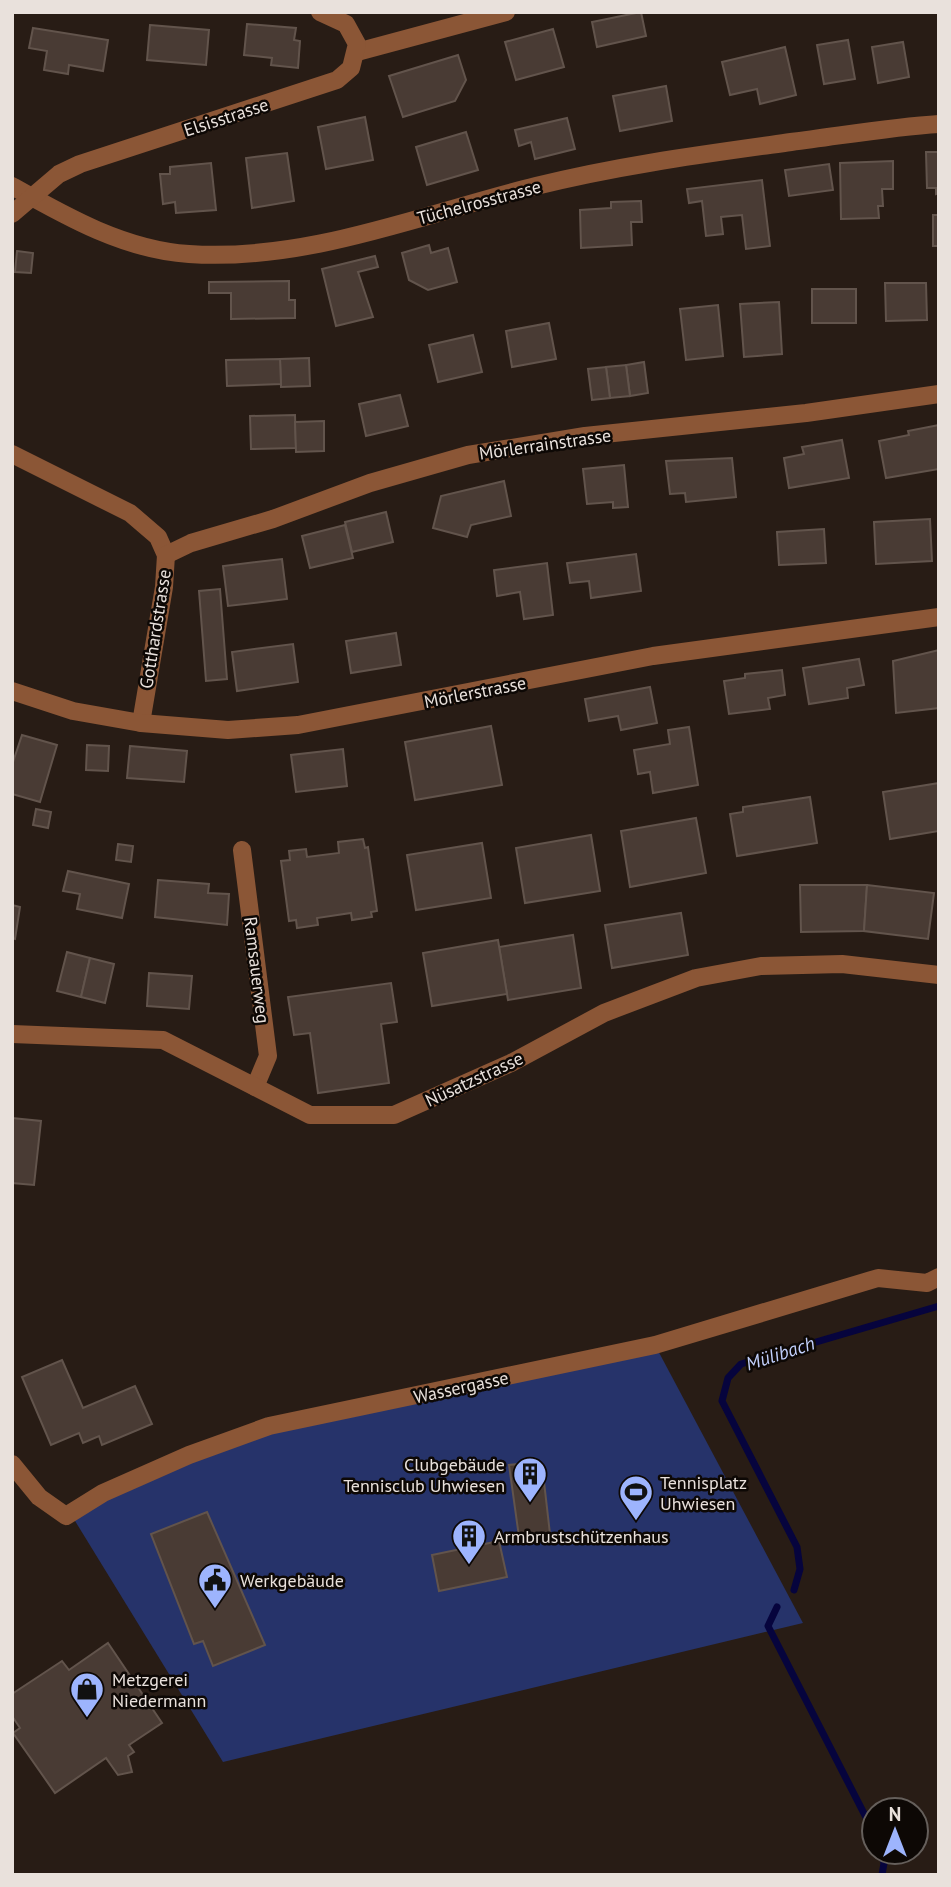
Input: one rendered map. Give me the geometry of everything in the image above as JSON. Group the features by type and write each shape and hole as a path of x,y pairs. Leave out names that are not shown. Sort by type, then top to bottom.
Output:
{"street":[{"path":"320,12 346,24 353,34 357,52 506,12"},
{"name":"Elsisstrasse","path":"30,197 59,174 80,164 337,80 351,68 357,52"},
{"name":"Tüchelrosstrasse","path":"12,186 75,220 153,249 233,255 281,251 359,234 611,169 939,124"},
{"path":"12,214 30,197"},
{"name":"Mörlerrainstrasse","path":"166,555 191,543 273,519 370,482 468,455 585,436 806,413 939,394"},
{"name":"Gotthardstrasse","path":"12,454 130,513 158,537 166,555 141,723"},
{"name":"Mörlerstrasse","path":"12,691 73,711 141,723 228,730 298,725 653,656 939,617"},
{"name":"Ramsauerweg","path":"242,850 268,1056 255,1087"},
{"name":"Nüsatzstrasse","path":"12,1034 163,1040 310,1115 394,1115 511,1063 604,1013 696,978 761,966 829,964 939,975"},
{"name":"Wassergasse","path":"12,1464 39,1497 66,1516 103,1493 152,1471 270,1426 655,1345 877,1278 927,1283 939,1277"}],"shaded area":[{"path":"655,1345 803,1623 223,1762 72,1516 189,1455 320,1414"}],"building":[{"path":"641,12 646,36 597,47 592,22"},
{"path":"247,24 296,28 294,40 300,41 298,68 271,65 272,58 244,55"},
{"path":"150,25 209,30 206,65 147,60"},
{"path":"33,28 108,40 103,71 69,65 68,74 44,70 47,51 29,48"},
{"path":"553,29 564,67 516,80 505,42"},
{"path":"848,40 855,79 824,84 817,45"},
{"path":"903,42 909,77 878,83 872,47"},
{"path":"785,47 796,95 760,104 757,89 730,95 722,62"},
{"path":"458,55 466,80 455,101 403,117 389,76"},
{"path":"666,86 672,121 620,131 613,96"},
{"path":"365,117 373,160 326,169 318,127"},
{"path":"567,118 575,149 535,159 531,142 519,146 515,130"},
{"path":"466,132 478,170 427,185 416,147"},
{"path":"926,152 939,152 939,193 936,194 936,188 927,188"},
{"path":"287,153 294,201 252,208 246,158"},
{"path":"893,161 893,189 882,189 883,206 878,206 879,218 841,219 840,163"},
{"path":"211,163 216,210 176,213 175,202 163,204 160,174 170,174 170,167"},
{"path":"829,164 833,190 789,196 785,170"},
{"path":"762,180 770,246 746,249 742,215 721,217 723,234 706,236 702,201 689,203 687,189"},
{"path":"641,201 642,222 631,222 632,245 581,248 580,210 611,208 611,202"},
{"path":"933,215 939,215 939,246 933,246"},
{"path":"429,245 431,253 448,248 457,282 428,290 409,280 402,253"},
{"path":"17,251 33,253 31,273 15,272"},
{"path":"375,256 378,267 358,272 373,317 336,326 322,269"},
{"path":"289,281 289,300 295,300 295,318 231,319 231,293 209,293 209,282"},
{"path":"885,283 926,283 927,320 886,321"},
{"path":"812,289 856,289 856,323 812,323"},
{"path":"779,302 782,354 744,357 740,304"},
{"path":"718,305 723,356 686,360 680,309"},
{"path":"549,323 556,359 512,367 506,331"},
{"path":"473,335 482,372 438,382 429,345"},
{"path":"309,358 310,386 281,387 280,359"},
{"path":"280,359 281,384 227,386 226,360"},
{"path":"644,362 648,393 630,396 626,365"},
{"path":"626,365 630,396 610,398 606,367"},
{"path":"606,367 610,398 592,400 588,369"},
{"path":"400,395 408,426 366,436 359,404"},
{"path":"295,415 296,448 251,449 250,416"},
{"path":"324,421 324,451 296,452 295,422"},
{"path":"939,425 939,469 886,478 879,441 909,435 908,431"},
{"path":"842,440 849,478 789,488 784,458 804,454 802,447"},
{"path":"732,458 736,497 686,502 685,493 670,494 666,461"},
{"path":"624,465 628,507 613,508 613,502 587,504 583,469"},
{"path":"504,481 511,516 471,525 467,537 433,528 441,496"},
{"path":"386,512 393,542 352,552 345,522"},
{"path":"930,519 932,561 876,564 874,522"},
{"path":"345,525 353,558 310,568 302,536"},
{"path":"824,529 826,563 779,565 777,532"},
{"path":"636,554 641,591 591,598 589,581 570,583 567,563"},
{"path":"282,559 287,599 228,606 223,566"},
{"path":"547,563 553,615 524,619 520,592 497,596 494,570"},
{"path":"220,589 227,679 206,681 199,591"},
{"path":"396,633 401,665 351,673 346,641"},
{"path":"293,644 298,682 237,691 232,652"},
{"path":"939,650 939,708 896,713 893,661"},
{"path":"859,659 864,685 847,688 848,698 809,704 803,668"},
{"path":"782,670 785,695 768,698 770,709 729,714 724,681 745,678 745,674"},
{"path":"650,687 657,723 621,730 618,716 589,721 585,699"},
{"path":"491,726 502,785 415,800 405,742"},
{"path":"689,727 698,785 653,793 650,772 638,774 634,750 670,744 668,730"},
{"path":"22,735 57,745 40,802 12,794 12,765"},
{"path":"87,745 109,746 108,771 86,770"},
{"path":"130,746 187,751 184,782 127,778"},
{"path":"343,749 347,786 296,792 291,755"},
{"path":"939,783 939,831 890,839 883,792"},
{"path":"810,797 817,843 737,856 730,814 743,812 743,807"},
{"path":"36,809 51,812 48,828 33,825"},
{"path":"696,818 706,873 630,887 621,831"},
{"path":"591,835 600,891 525,903 516,848"},
{"path":"363,839 365,848 368,847 377,911 371,912 372,917 352,920 351,913 317,918 318,925 297,928 296,920 289,921 281,861 290,860 289,851 306,849 307,857 339,853 338,842"},
{"path":"482,843 491,898 416,910 407,855"},
{"path":"118,844 133,846 131,862 116,860"},
{"path":"68,871 129,884 122,918 77,909 80,894 63,891"},
{"path":"158,880 209,884 208,893 229,894 227,925 155,917"},
{"path":"800,885 867,885 864,931 801,932"},
{"path":"867,885 934,893 928,939 864,931"},
{"path":"12,905 20,907 15,939 12,938"},
{"path":"681,913 688,955 612,968 605,925"},
{"path":"573,935 581,988 508,1000 499,947"},
{"path":"498,940 507,994 432,1006 423,953"},
{"path":"67,952 90,958 81,997 57,991"},
{"path":"90,958 114,964 105,1003 81,997"},
{"path":"149,973 192,976 189,1009 147,1006"},
{"path":"391,983 397,1022 381,1024 389,1083 318,1093 310,1033 294,1035 288,997"},
{"path":"12,1118 41,1121 34,1185 12,1183"},
{"path":"62,1360 83,1408 135,1386 152,1424 102,1445 99,1436 83,1443 79,1433 51,1445 22,1377"},
{"name":"Clubgebäude Tennisclub Uhwiesen","path":"536,1462 537,1473 543,1473 550,1534 519,1537 509,1465"},
{"name":"Werkgebäude","path":"207,1512 265,1645 213,1666 203,1641 194,1644 151,1534"},
{"name":"Armbrustschützenhaus","path":"499,1541 507,1577 439,1591 432,1555"},
{"name":"Metzgerei Niedermann","path":"108,1643 162,1723 129,1745 134,1752 128,1756 132,1772 118,1775 106,1758 55,1793 13,1733 20,1728 12,1716 12,1694 62,1661 69,1670"}],"waterway":[{"name":"Mülibach","path":"794,1590 800,1569 797,1547 722,1401 728,1378 741,1364 939,1306"},
{"name":"Mülibach","path":"777,1607 768,1626 860,1806"},
{"name":"Mülibach","path":"882,1875 884,1866"}],"place":[{"name":"Clubgebäude Tennisclub Uhwiesen","path":"530,1504"},
{"name":"Tennisplatz Uhwiesen","path":"636,1522"},
{"name":"Armbrustschützenhaus","path":"469,1566"},
{"name":"Werkgebäude","path":"215,1610"},
{"name":"Metzgerei Niedermann","path":"87,1719"}]}
